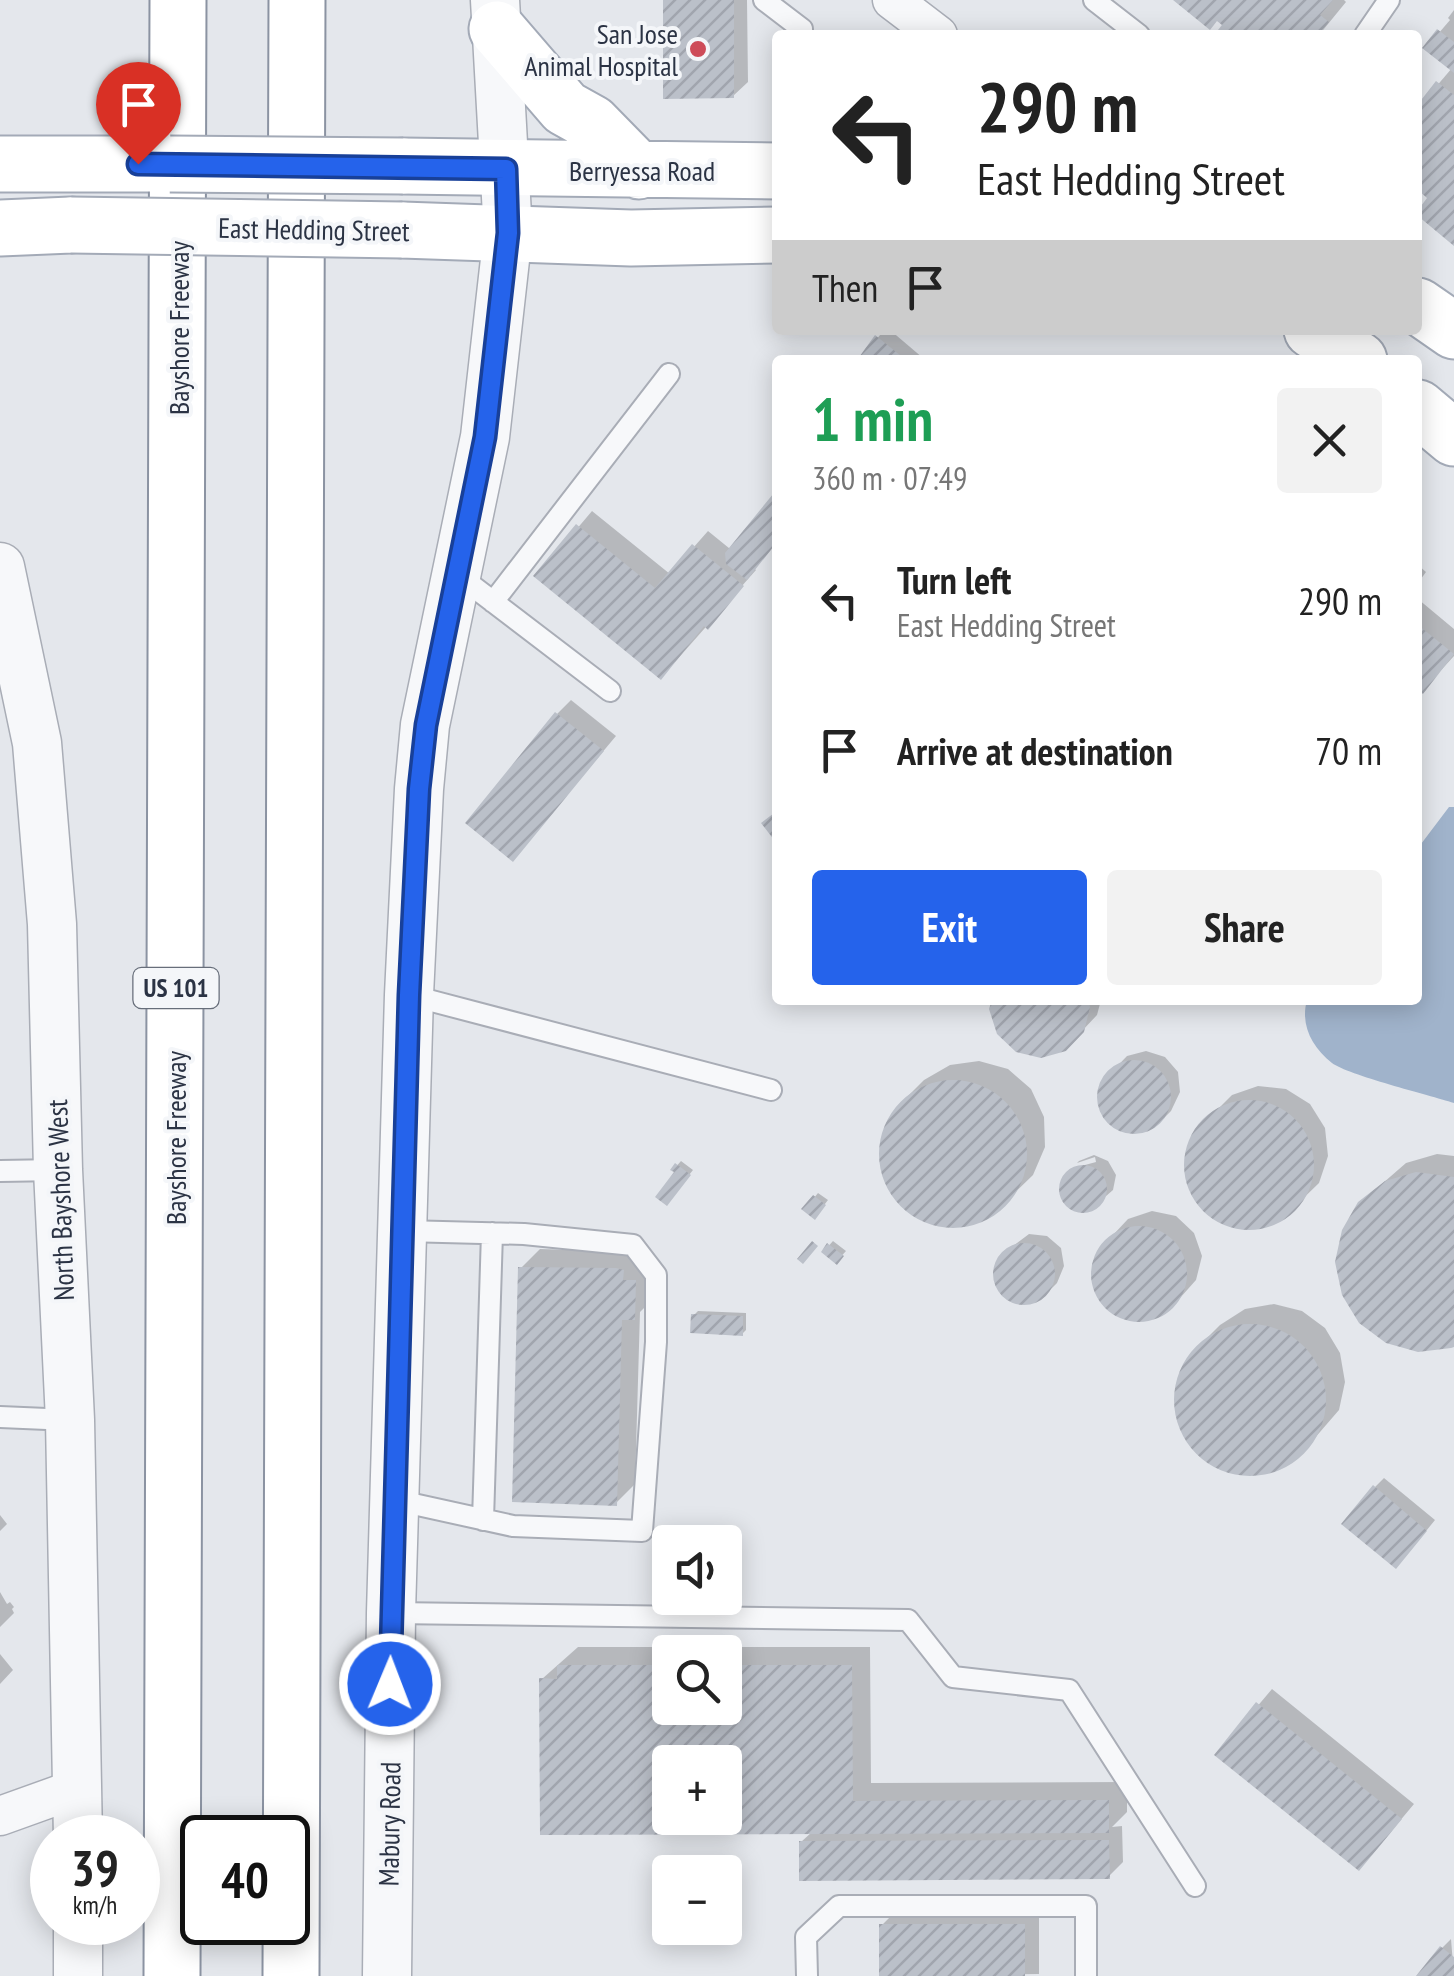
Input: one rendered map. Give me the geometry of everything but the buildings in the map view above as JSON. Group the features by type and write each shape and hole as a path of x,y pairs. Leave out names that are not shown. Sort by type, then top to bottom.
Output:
{"main road":[{"name":"Bayshore Freeway","path":"172,1976 178,0"},
{"path":"292,1976 297,0"},
{"path":"496,14 565,108 592,123 639,171"},
{"path":"0,164 506,169"},
{"name":"Berryessa Road","path":"506,169 772,171"},
{"name":"East Hedding Street","path":"0,228 508,233"},
{"path":"508,233 630,238 772,235"},
{"path":"1422,309 1454,331"},
{"path":"1422,411 1454,438"}],"street":[{"path":"898,2 932,30"},
{"name":"Mabury Road","path":"387,1976 391,1614 409,995 419,789 426,725 475,588 485,437 508,233 496,14"},
{"name":"North Bayshore West","path":"0,566 37,742 52,924 70,1420 78,1815"},
{"path":"0,1816 78,1788"},
{"path":"78,1945 78,1976"}],"lane":[{"path":"764,0 802,30"},
{"path":"1094,0 1133,30"},
{"path":"1368,30 1388,0"},
{"path":"610,691 475,588 669,374"},
{"path":"409,995 770,1090"},
{"path":"0,1170 58,1170"},
{"path":"395,1500 513,1526 642,1530 656,1342 656,1275 633,1246 492,1233 404,1230"},
{"path":"483,1520 492,1233"},
{"path":"0,1417 70,1420"},
{"path":"391,1614 908,1620 952,1677 1069,1690 1196,1886"},
{"path":"806,1976 806,1937 839,1906 1086,1906 1086,1976"}],"water":[{"path":"1449,807 1454,807 1454,1103 1371,1079 1332,1063 1313,1043 1305,1018 1306,1005 1422,1005 1422,843"}],"place":[{"name":"San Jose Animal Hospital","path":"698,49"}],"route":[{"path":"138,164 506,169 508,233 485,437 426,725 419,789 409,995 390,1684"}]}
